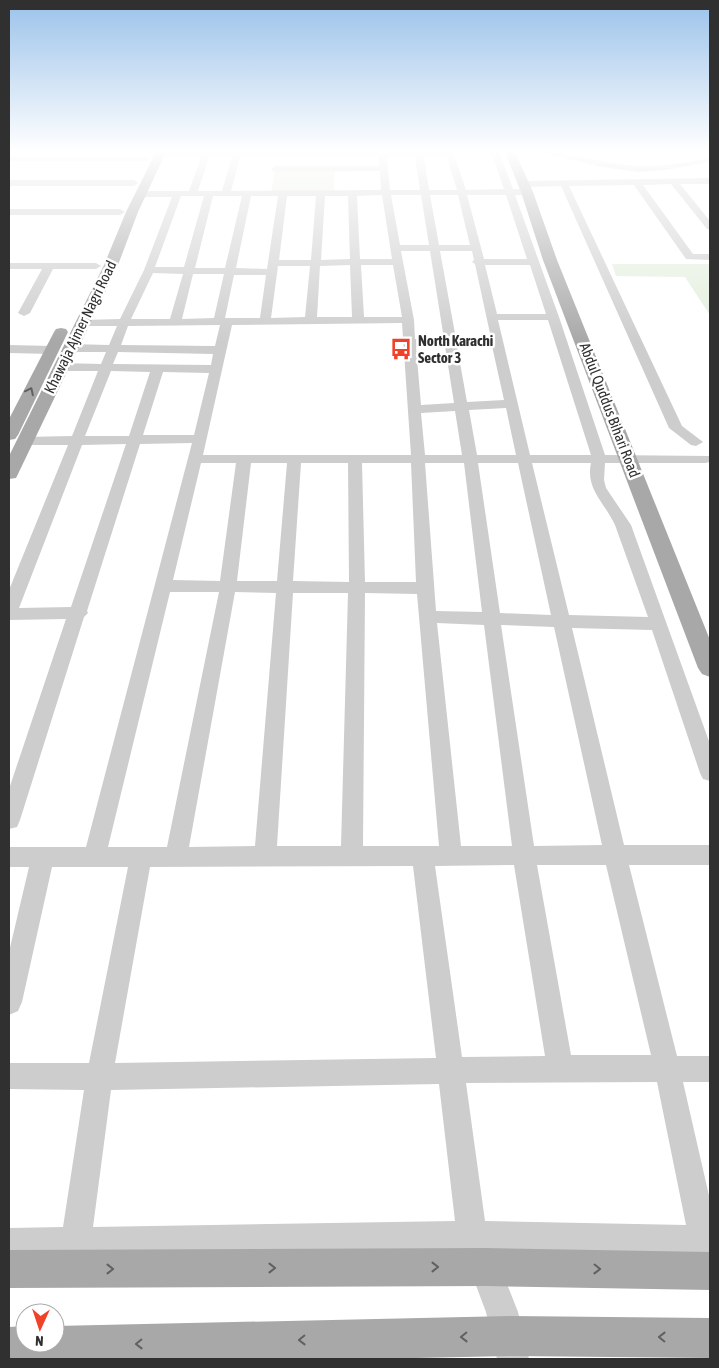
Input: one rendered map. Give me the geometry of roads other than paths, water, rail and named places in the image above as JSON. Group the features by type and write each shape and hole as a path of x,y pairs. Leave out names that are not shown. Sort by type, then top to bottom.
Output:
{"main road":[{"name":"Khawaja Ajmer Nagri Road","path":"83,290 118,216"},
{"name":"Khawaja Ajmer Nagri Road","path":"9,474 81,323 111,265 128,216"},
{"name":"Abdul Quddus Bihari Road","path":"535,216 550,260 710,668"},
{"name":"Khawaja Ajmer Nagri Road","path":"9,435 73,310 90,307"},
{"path":"20,413 38,413"},
{"path":"9,1269 74,1256 479,1251 709,1254"},
{"path":"9,1346 511,1347 710,1338"}],"street":[{"path":"78,613 9,613 124,322 149,270 169,216"},
{"path":"175,322 203,216"},
{"path":"94,857 216,369 230,272 242,216"},
{"path":"265,321 280,216"},
{"path":"311,320 319,216"},
{"path":"353,216 358,320"},
{"path":"390,216 408,320 425,588 451,856"},
{"path":"430,216 470,458 524,856 560,1068"},
{"path":"467,216 562,620 614,855 667,1068 709,1254"},
{"path":"517,216 553,317 599,458 595,472 600,491 618,514 659,624 710,773"},
{"path":"195,459 628,458 708,465 703,442 676,428 579,216"},
{"path":"660,216 690,258 710,258"},
{"path":"701,216 710,227"},
{"path":"396,248 436,248 532,262"},
{"path":"149,270 230,272 316,263 398,262"},
{"path":"9,266 96,266"},
{"path":"24,313 49,266"},
{"path":"490,318 553,317"},
{"path":"81,323 408,320"},
{"path":"410,343 497,342"},
{"path":"70,348 220,350"},
{"path":"9,349 52,350"},
{"path":"61,367 216,369"},
{"path":"9,820 158,368"},
{"path":"415,409 511,404"},
{"path":"26,441 199,439"},
{"path":"266,856 294,458"},
{"path":"176,857 228,587 244,459"},
{"path":"352,856 357,587 355,459"},
{"path":"162,586 425,588"},
{"path":"429,617 659,624"},
{"path":"9,857 710,855"},
{"path":"423,856 450,1070 479,1251 511,1347"},
{"path":"9,1002 43,857"},
{"path":"9,1243 74,1256 100,1078 141,857"},
{"path":"9,1076 100,1078 560,1068 710,1069"}],"place":[{"name":"North Karachi Sector 3","path":"401,349"}]}
